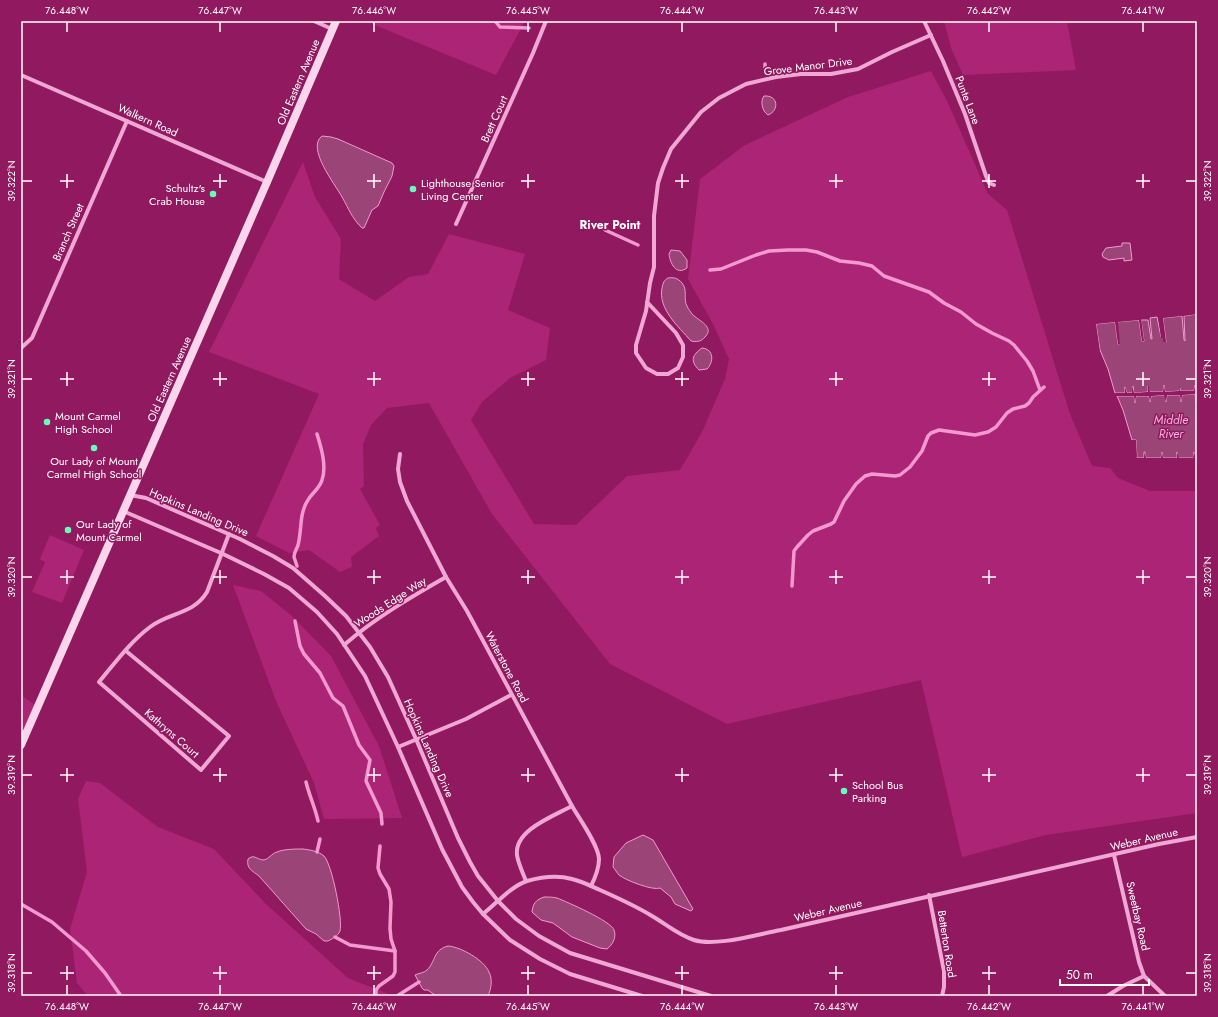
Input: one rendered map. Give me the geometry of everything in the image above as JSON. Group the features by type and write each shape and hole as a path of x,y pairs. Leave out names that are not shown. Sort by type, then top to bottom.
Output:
{"street":[{"path":"314,21 334,25"},
{"name":"Brett Court","path":"456,224 546,21"},
{"name":"Punte Lane","path":"924,21 965,114 986,176 989,183 994,185"},
{"name":"Old Eastern Avenue","path":"21,745 268,182 334,25"},
{"name":"Grove Manor Drive","path":"647,302 676,333 683,346 683,357 678,368 668,374 656,374 646,368 636,353 636,345 646,311 647,302 650,283 654,267 654,216 658,182 671,149 701,112 719,98 746,84 795,74 831,74 858,69 931,35"},
{"name":"Walkern Road","path":"21,75 268,182"},
{"name":"Branch Street","path":"22,348 32,338 127,121"},
{"name":"Waterstone Road","path":"400,454 398,469 400,482 407,500 446,577 467,611 511,695 599,853 598,867 591,886"},
{"name":"Hopkins Landing Drive","path":"130,495 146,498 229,534 274,556 293,568 346,616 370,647 388,677 458,838 470,862 478,876 498,901 516,919 539,936 570,953 711,996"},
{"path":"123,511 221,553 264,574 289,588 316,612 336,634 365,676 398,747 442,849 462,887 483,914 510,940 540,960 570,974 642,996"},
{"name":"Kathryns Court","path":"126,651 230,736 201,770 99,682 138,636 158,620 196,606 203,600 229,534"},
{"name":"Woods Edge Way","path":"344,645 359,632 404,602 446,577"},
{"path":"398,747 466,719 511,695"},
{"path":"526,881 517,856 517,847 520,838 525,832 533,827 572,806"},
{"name":"Weber Avenue","path":"483,914 508,892 526,881 554,877 573,879 627,902 652,915 681,935 694,940 719,942 781,930 929,895 1197,837"},
{"name":"Sweetbay Road","path":"1114,855 1139,962 1144,976 1165,996"},
{"name":"Betterton Road","path":"929,895 944,971 944,987 942,996"},
{"path":"1106,996 1144,976"}],"shaded area":[{"path":"365,21 525,21 496,75"},
{"path":"944,21 1067,21 1076,70 963,75 951,48"},
{"path":"931,71 948,103 988,194 1007,210 1070,414 1092,466 1110,468 1118,478 1150,491 1197,491 1197,813 1046,835 962,857 921,680 727,724 610,664 492,514 429,403 387,408 371,425 363,444 364,486 360,489 380,525 376,528 379,536 351,557 352,567 340,572 309,550 289,553 256,536 319,394 209,352 303,162 315,197 341,239 339,279 375,301 409,277 428,274 449,234 525,254 508,310 550,328 546,360 510,378 482,402 471,420 534,524 576,525 627,476 680,470 702,432 725,379 729,359 713,324 688,279 700,179 745,145 848,97"},
{"path":"50,535 84,550 62,603 32,592 45,562 40,559"},
{"path":"233,585 261,591 292,616 331,656 379,746 402,818 324,819 314,783 276,701"},
{"path":"21,695 38,707 21,745"},
{"path":"86,781 100,783 158,827 214,849 266,904 348,978 394,996 88,996 77,983 70,929 87,872 78,799"}],"water":[{"path":"764,96 769,96 772,98 776,104 776,107 772,113 768,115 762,106"},
{"path":"322,136 338,139 392,163 394,166 392,176 378,206 372,210 364,228 358,224 353,217 323,166 317,149 318,142"},
{"path":"1122,243 1130,243 1132,260 1124,261 1124,258 1109,260 1103,257 1102,254 1106,248 1122,246"},
{"path":"671,250 680,251 687,260 687,268 680,270 674,267 669,254"},
{"path":"668,278 675,278 682,283 685,289 685,300 688,308 692,314 707,327 708,333 702,340 691,341 670,317 666,310 663,303 662,288 664,282"},
{"name":"Middle River","path":"1197,314 1197,458 1195,458 1194,452 1194,458 1178,458 1177,452 1177,458 1163,458 1162,452 1161,458 1146,458 1144,452 1144,458 1137,458 1136,440 1132,440 1117,396 1134,396 1135,403 1136,396 1149,396 1150,402 1151,396 1165,395 1166,402 1167,395 1180,395 1181,402 1182,395 1195,394 1196,401 1195,385 1194,391 1180,391 1180,388 1179,391 1165,392 1164,385 1163,392 1150,392 1148,386 1148,392 1134,393 1133,386 1132,393 1127,393 1125,387 1125,393 1115,393 1108,369 1100,350 1096,324 1115,322 1119,344 1117,322 1139,320 1142,341 1144,341 1141,320 1148,320 1152,339 1150,318 1157,317 1161,337 1163,337 1166,342 1163,318 1182,316 1185,341 1184,316"},
{"path":"702,348 711,353 712,360 707,369 699,370 694,364 693,358"},
{"path":"643,835 653,840 693,909 691,911 675,904 671,897 660,888 656,889 646,887 627,880 619,875 613,867 614,857 626,843"},
{"path":"303,849 317,852 324,856 333,880 341,925 339,933 328,941 324,941 316,934 306,929 259,876 250,869 248,865 248,859 252,857 263,860 280,851"},
{"path":"544,897 557,898 570,903 611,926 615,933 612,943 607,949 600,948 572,937 553,923 541,920 532,912 535,902"},
{"path":"448,946 472,955 486,967 491,981 488,996 436,996 428,990 424,990 422,988 415,975 427,970 437,953"}],"pier":[{"path":"1197,312 1197,314 1163,318 1166,342 1163,342 1163,338 1161,338 1158,315 1160,318 1163,335 1161,316 1183,315"},
{"path":"1141,318 1144,341 1142,341 1139,320 1118,322 1120,344 1118,344 1115,322 1096,324 1100,352 1097,344 1095,323"},
{"path":"1164,385 1165,392 1179,391 1179,385 1180,391 1194,391 1195,385 1197,391 1197,401 1195,394 1182,395 1181,402 1180,395 1167,395 1166,402 1164,395 1151,396 1150,402 1149,396 1136,396 1135,403 1134,396 1117,396 1115,393 1125,393 1125,387 1127,393 1132,393 1132,386 1134,393 1148,392 1148,386 1150,392 1163,392"},
{"path":"1131,440 1136,440 1137,458 1144,458 1145,452 1146,458 1161,458 1162,452 1163,458 1177,458 1177,452 1179,458 1193,458 1195,452 1195,458 1197,458 1197,460 1137,460 1134,442"}],"waterway":[{"path":"495,21 500,27 529,28"},
{"path":"765,64 765,69"},
{"path":"605,230 638,245"},
{"path":"710,270 721,269 769,251 788,250 806,250 817,252 840,261 872,266 884,276 929,292 944,303 961,312 976,324 1009,341 1027,361 1033,371 1040,390"},
{"path":"792,586 794,551 813,531 834,522 844,501 856,484 865,476 872,474 900,475 910,467 922,451 928,436 939,430 975,435 988,432 996,427 1007,413 1029,403 1044,387"},
{"path":"297,566 294,555 298,546 303,511 308,500 320,486 324,469 323,457 317,434"},
{"path":"295,621 300,646 304,654 320,673 333,698 343,706 359,745 370,760 366,781 381,813 382,824"},
{"path":"306,782 318,821"},
{"path":"317,852 320,839"},
{"path":"376,996 376,990 379,986 393,976 395,972 395,951 391,939 390,928 391,902 389,889 378,868 380,846"},
{"path":"21,904 52,922 86,951 105,973 121,996"},
{"path":"335,937 350,945 395,951"},
{"path":"397,996 419,982"}],"place":[{"name":"Lighthouse Senior Living Center","path":"413,189"},
{"name":"Schultz's Crab House","path":"213,194"},
{"name":"Mount Carmel High School","path":"47,422"},
{"name":"Our Lady of Mount Carmel High School","path":"94,448"},
{"name":"Our Lady of Mount Carmel","path":"68,530"},
{"name":"School Bus Parking","path":"844,791"}],"district":[{"name":"River Point","path":"610,225"}]}
